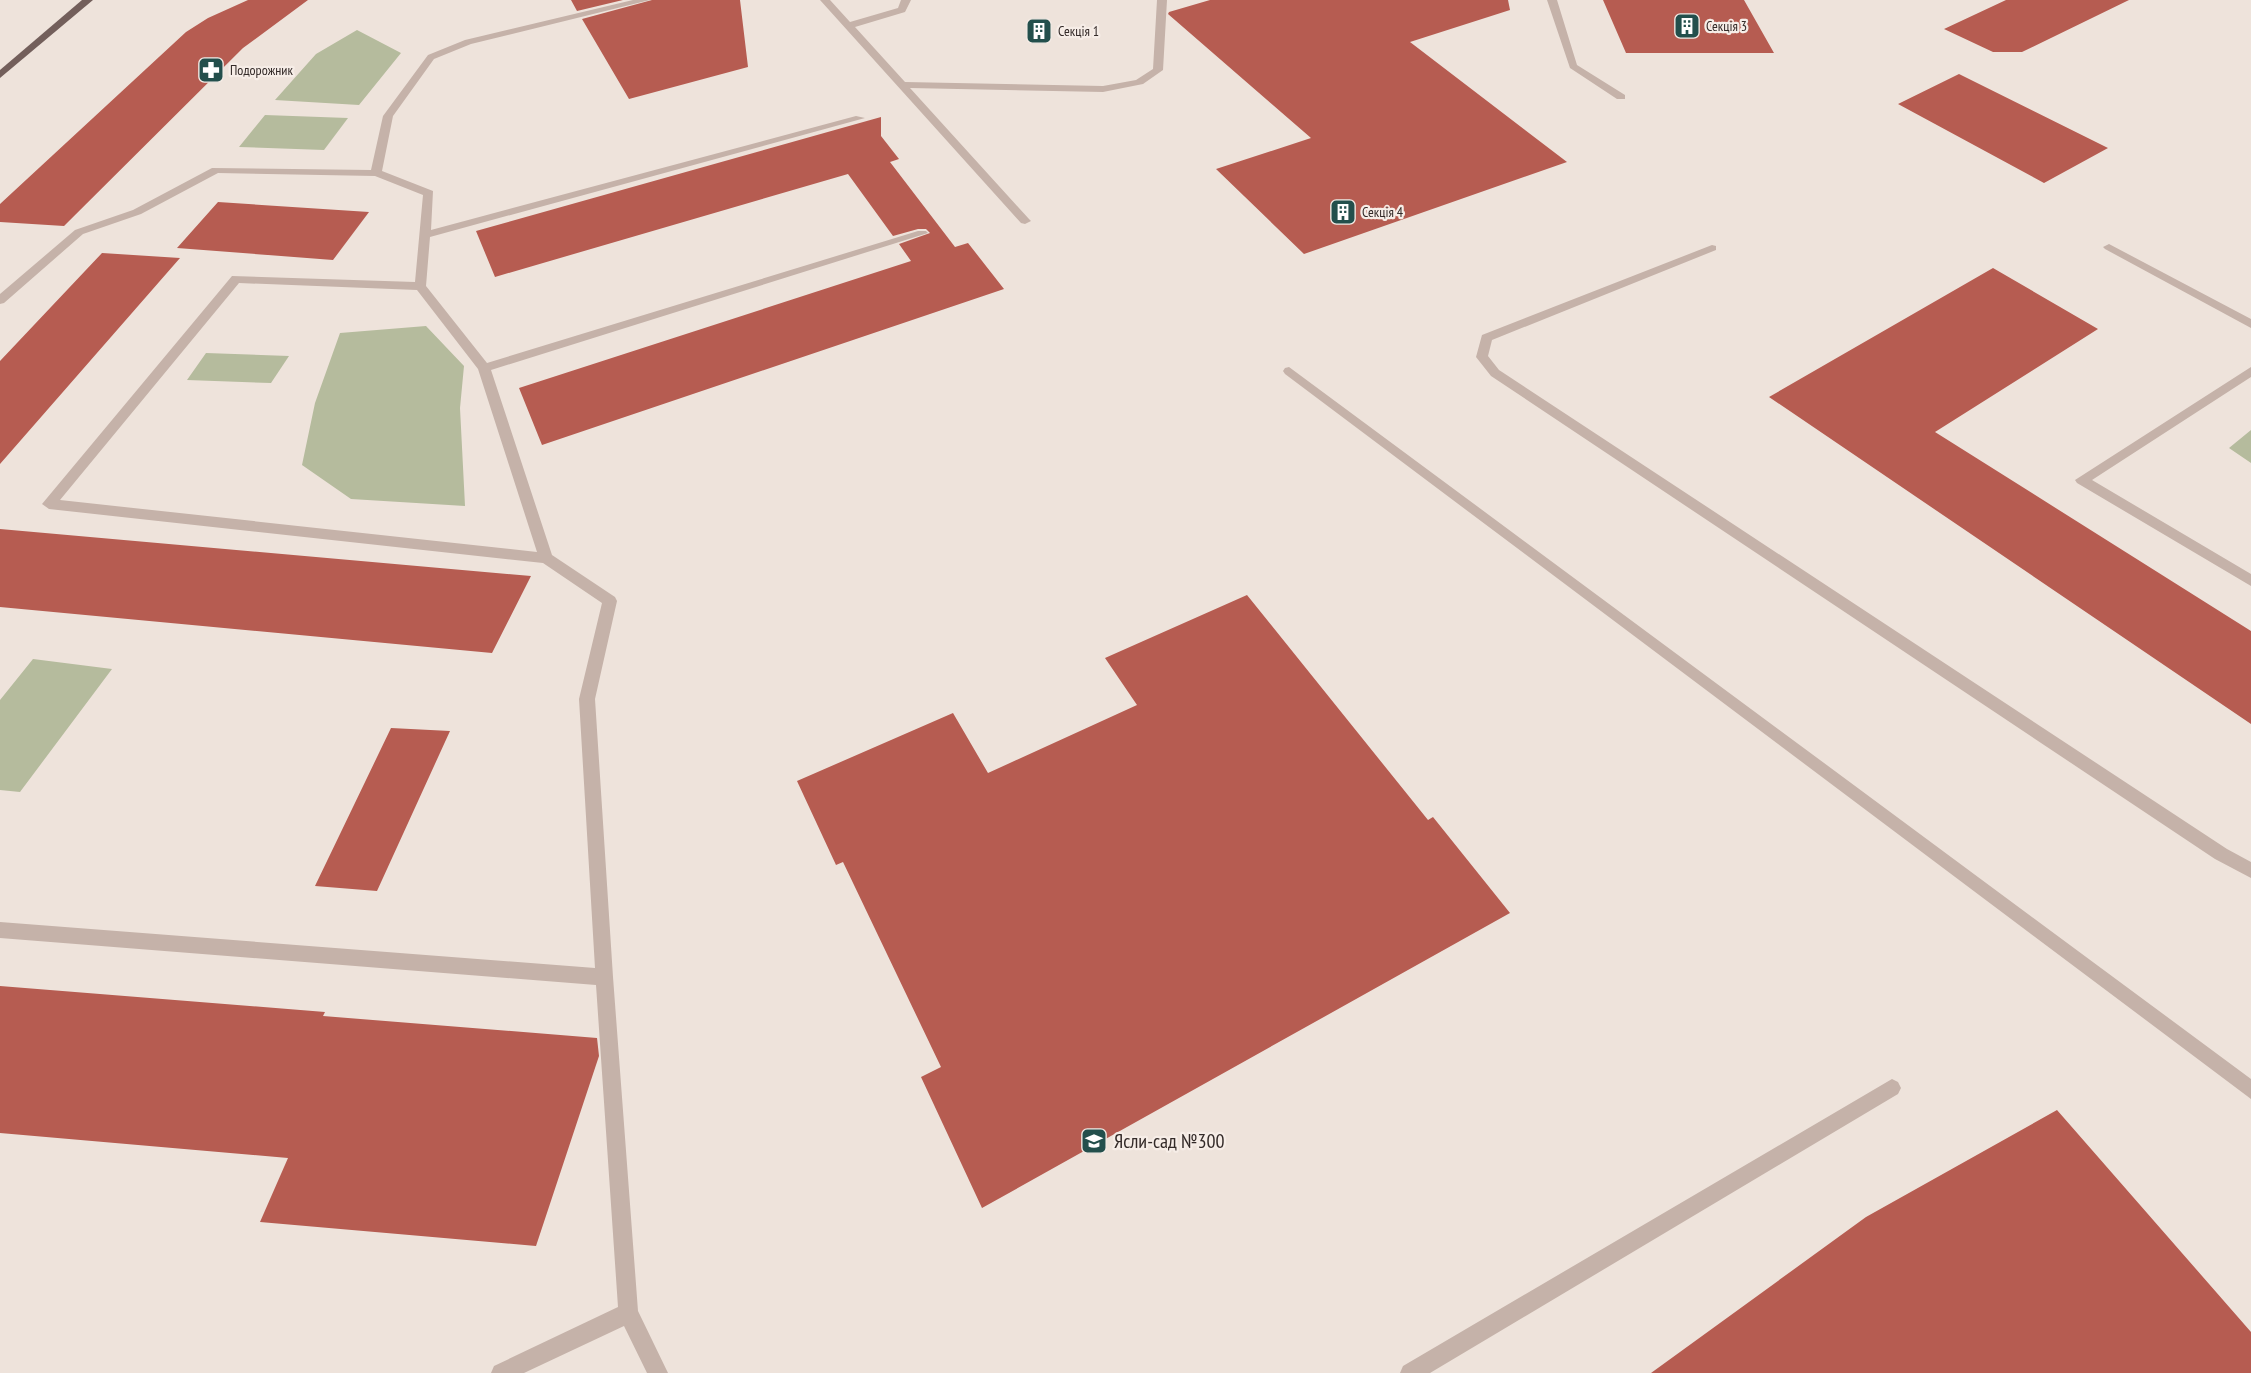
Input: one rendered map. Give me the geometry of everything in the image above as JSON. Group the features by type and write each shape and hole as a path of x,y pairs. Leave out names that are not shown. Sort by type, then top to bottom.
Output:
{"main road":[{"path":"0,75 88,0"}],"street":[{"path":"376,173 388,116 430,57 468,42 645,0"},
{"path":"825,0 1025,221"},
{"path":"848,26 902,10 906,0"},
{"path":"902,86 1103,89 1130,85 1150,78 1158,70 1162,0"},
{"path":"1552,0 1573,66 1621,97"},
{"path":"425,235 860,118"},
{"path":"0,300 79,232 137,212 216,170 376,173 429,193 420,286 484,368 546,558"},
{"path":"484,368 922,233"},
{"path":"1712,248 1486,338 1482,357 1495,373 2201,841 2251,871"},
{"path":"2109,248 2251,324"},
{"path":"420,286 236,279 49,504 546,558 610,601 587,699 604,977 628,1313 658,1373"},
{"path":"1289,371 2251,1090"},
{"path":"2251,371 2082,480 2251,581"},
{"path":"0,930 604,977"},
{"path":"1410,1373 1892,1088"},
{"path":"501,1373 628,1313"}],"green space":[{"path":"357,30 401,53 359,105 275,100 316,54"},
{"path":"265,115 348,118 324,150 239,147"},
{"path":"426,326 464,366 460,408 465,506 351,499 302,465 315,403 340,333"},
{"path":"206,353 289,356 271,383 187,380"},
{"path":"2251,430 2251,463 2229,448"},
{"path":"33,659 112,669 20,792 0,790 0,700"}],"building":[{"path":"248,0 308,0 243,48 64,226 0,222 0,204 186,32 208,18"},
{"path":"571,0 623,0 577,11"},
{"path":"652,0 740,0 748,67 629,99 582,19"},
{"path":"1210,0 1508,0 1510,10 1410,42 1567,162 1304,254 1216,169 1311,138 1168,14"},
{"name":"Секція 3","path":"1603,0 1744,0 1774,53 1626,53"},
{"path":"2006,0 2129,0 2022,52 1993,52 1944,29"},
{"path":"1959,74 2108,148 2044,183 1898,104"},
{"path":"881,117 881,136 899,159 890,162 955,247 968,243 1004,289 542,445 519,388 911,261 899,244 930,233 926,229 918,229 893,236 848,174 495,277 476,231"},
{"path":"218,202 369,212 333,260 177,248"},
{"path":"102,253 180,258 0,464 0,361"},
{"path":"1993,268 2098,329 1935,432 2251,631 2251,724 1769,397"},
{"path":"0,529 531,576 492,653 0,607"},
{"path":"1247,595 1428,820 1433,817 1510,913 982,1208 921,1077 941,1067 843,862 836,865 797,781 953,713 988,773 1137,705 1105,658"},
{"path":"391,728 450,731 377,891 315,886"},
{"path":"0,986 325,1012 323,1016 597,1038 599,1056 536,1246 260,1222 288,1158 0,1133"},
{"path":"2057,1110 2251,1332 2251,1373 1651,1373 1866,1217"}],"place":[{"name":"Секція 3","path":"1687,26"},
{"name":"Секція 1","path":"1039,31"},
{"name":"Подорожник","path":"211,70"},
{"name":"Секція 4","path":"1343,212"},
{"name":"Ясли-сад №300","path":"1094,1141"}]}
